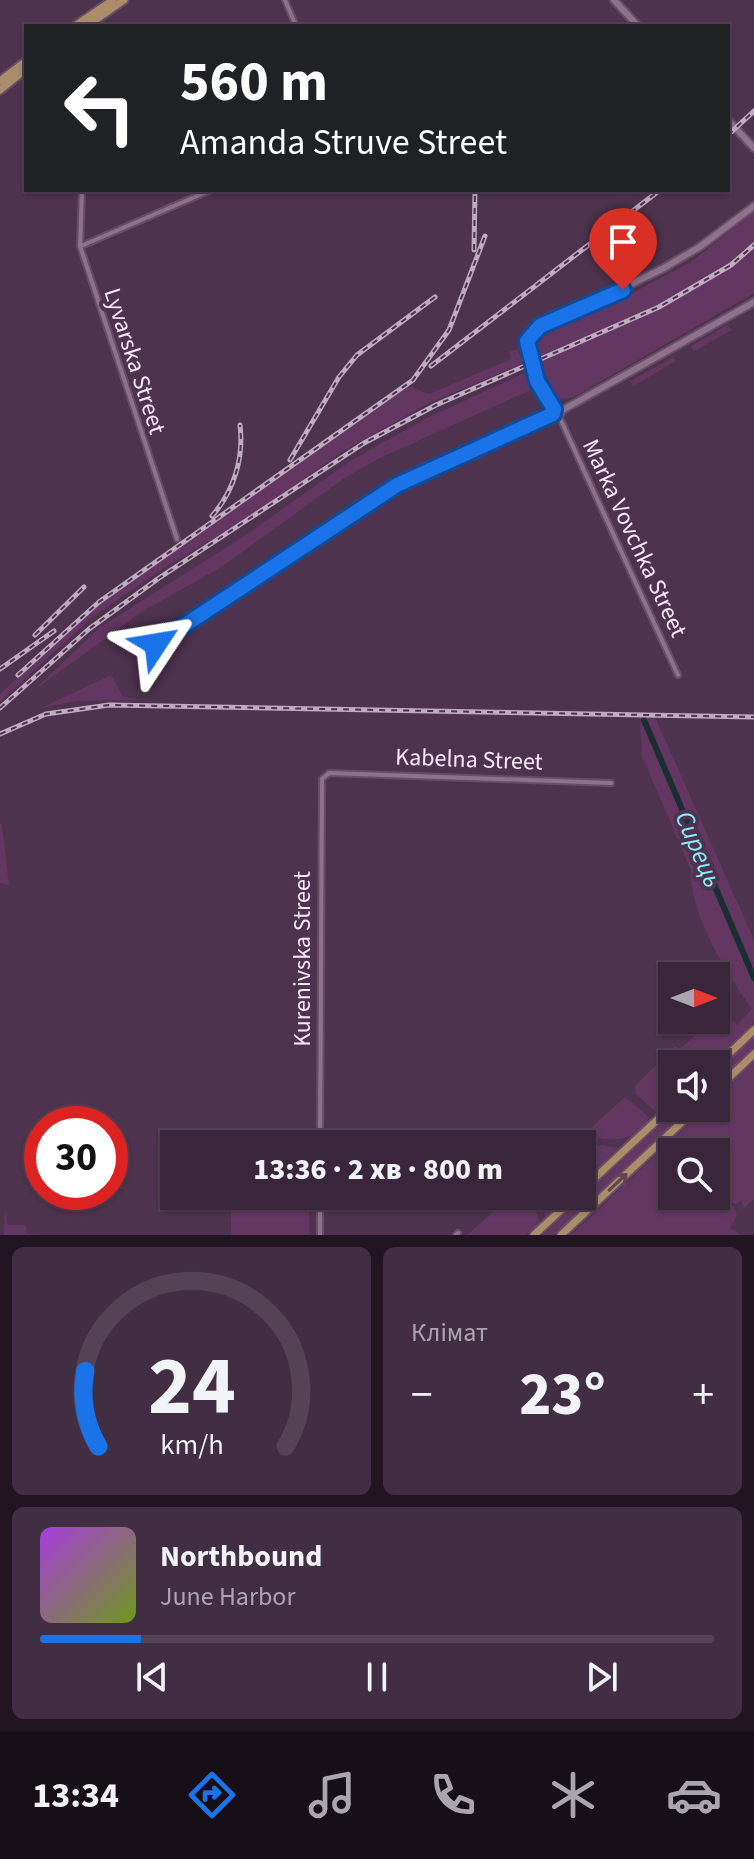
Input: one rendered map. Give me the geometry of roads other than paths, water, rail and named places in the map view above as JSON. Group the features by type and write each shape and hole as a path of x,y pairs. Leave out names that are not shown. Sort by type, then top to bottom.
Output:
{"main road":[{"path":"79,24 113,0"},
{"path":"90,24 124,0"},
{"path":"614,0 636,24"},
{"path":"0,81 24,63"},
{"path":"0,90 24,71"},
{"path":"730,122 754,148"},
{"path":"754,206 701,246 664,268 532,332 527,341 530,361 557,413 754,302"},
{"path":"730,1053 754,1030"},
{"path":"730,1077 754,1054"},
{"path":"596,1177 658,1119"},
{"path":"561,1235 682,1122"},
{"path":"534,1235 561,1210"}],"street":[{"path":"285,0 295,24"},
{"name":"Lyvarska Street","path":"82,192 80,246 177,539"},
{"path":"80,246 206,192"},
{"path":"156,644 397,485 557,413"},
{"name":"Marka Vovchka Street","path":"557,413 678,675"},
{"name":"Kabelna Street","path":"326,775 450,775 611,783"},
{"name":"Kurenivska Street","path":"320,1130 320,784 326,775"},
{"path":"320,1210 320,1235"}],"waterway":[{"name":"Сирець","path":"644,720 754,978"}],"railway":[{"path":"730,133 754,111"},
{"path":"474,250 475,192"},
{"path":"431,366 657,192"},
{"path":"18,675 99,602 413,380 449,330 485,236"},
{"path":"0,708 89,629 159,578 364,443 436,405 659,307 731,265 754,245"},
{"path":"290,460 339,377 357,355 435,297"},
{"path":"212,516 236,474 240,425"},
{"path":"35,635 84,587"},
{"path":"0,669 54,631"},
{"path":"0,734 46,714 109,705 754,717"}]}
